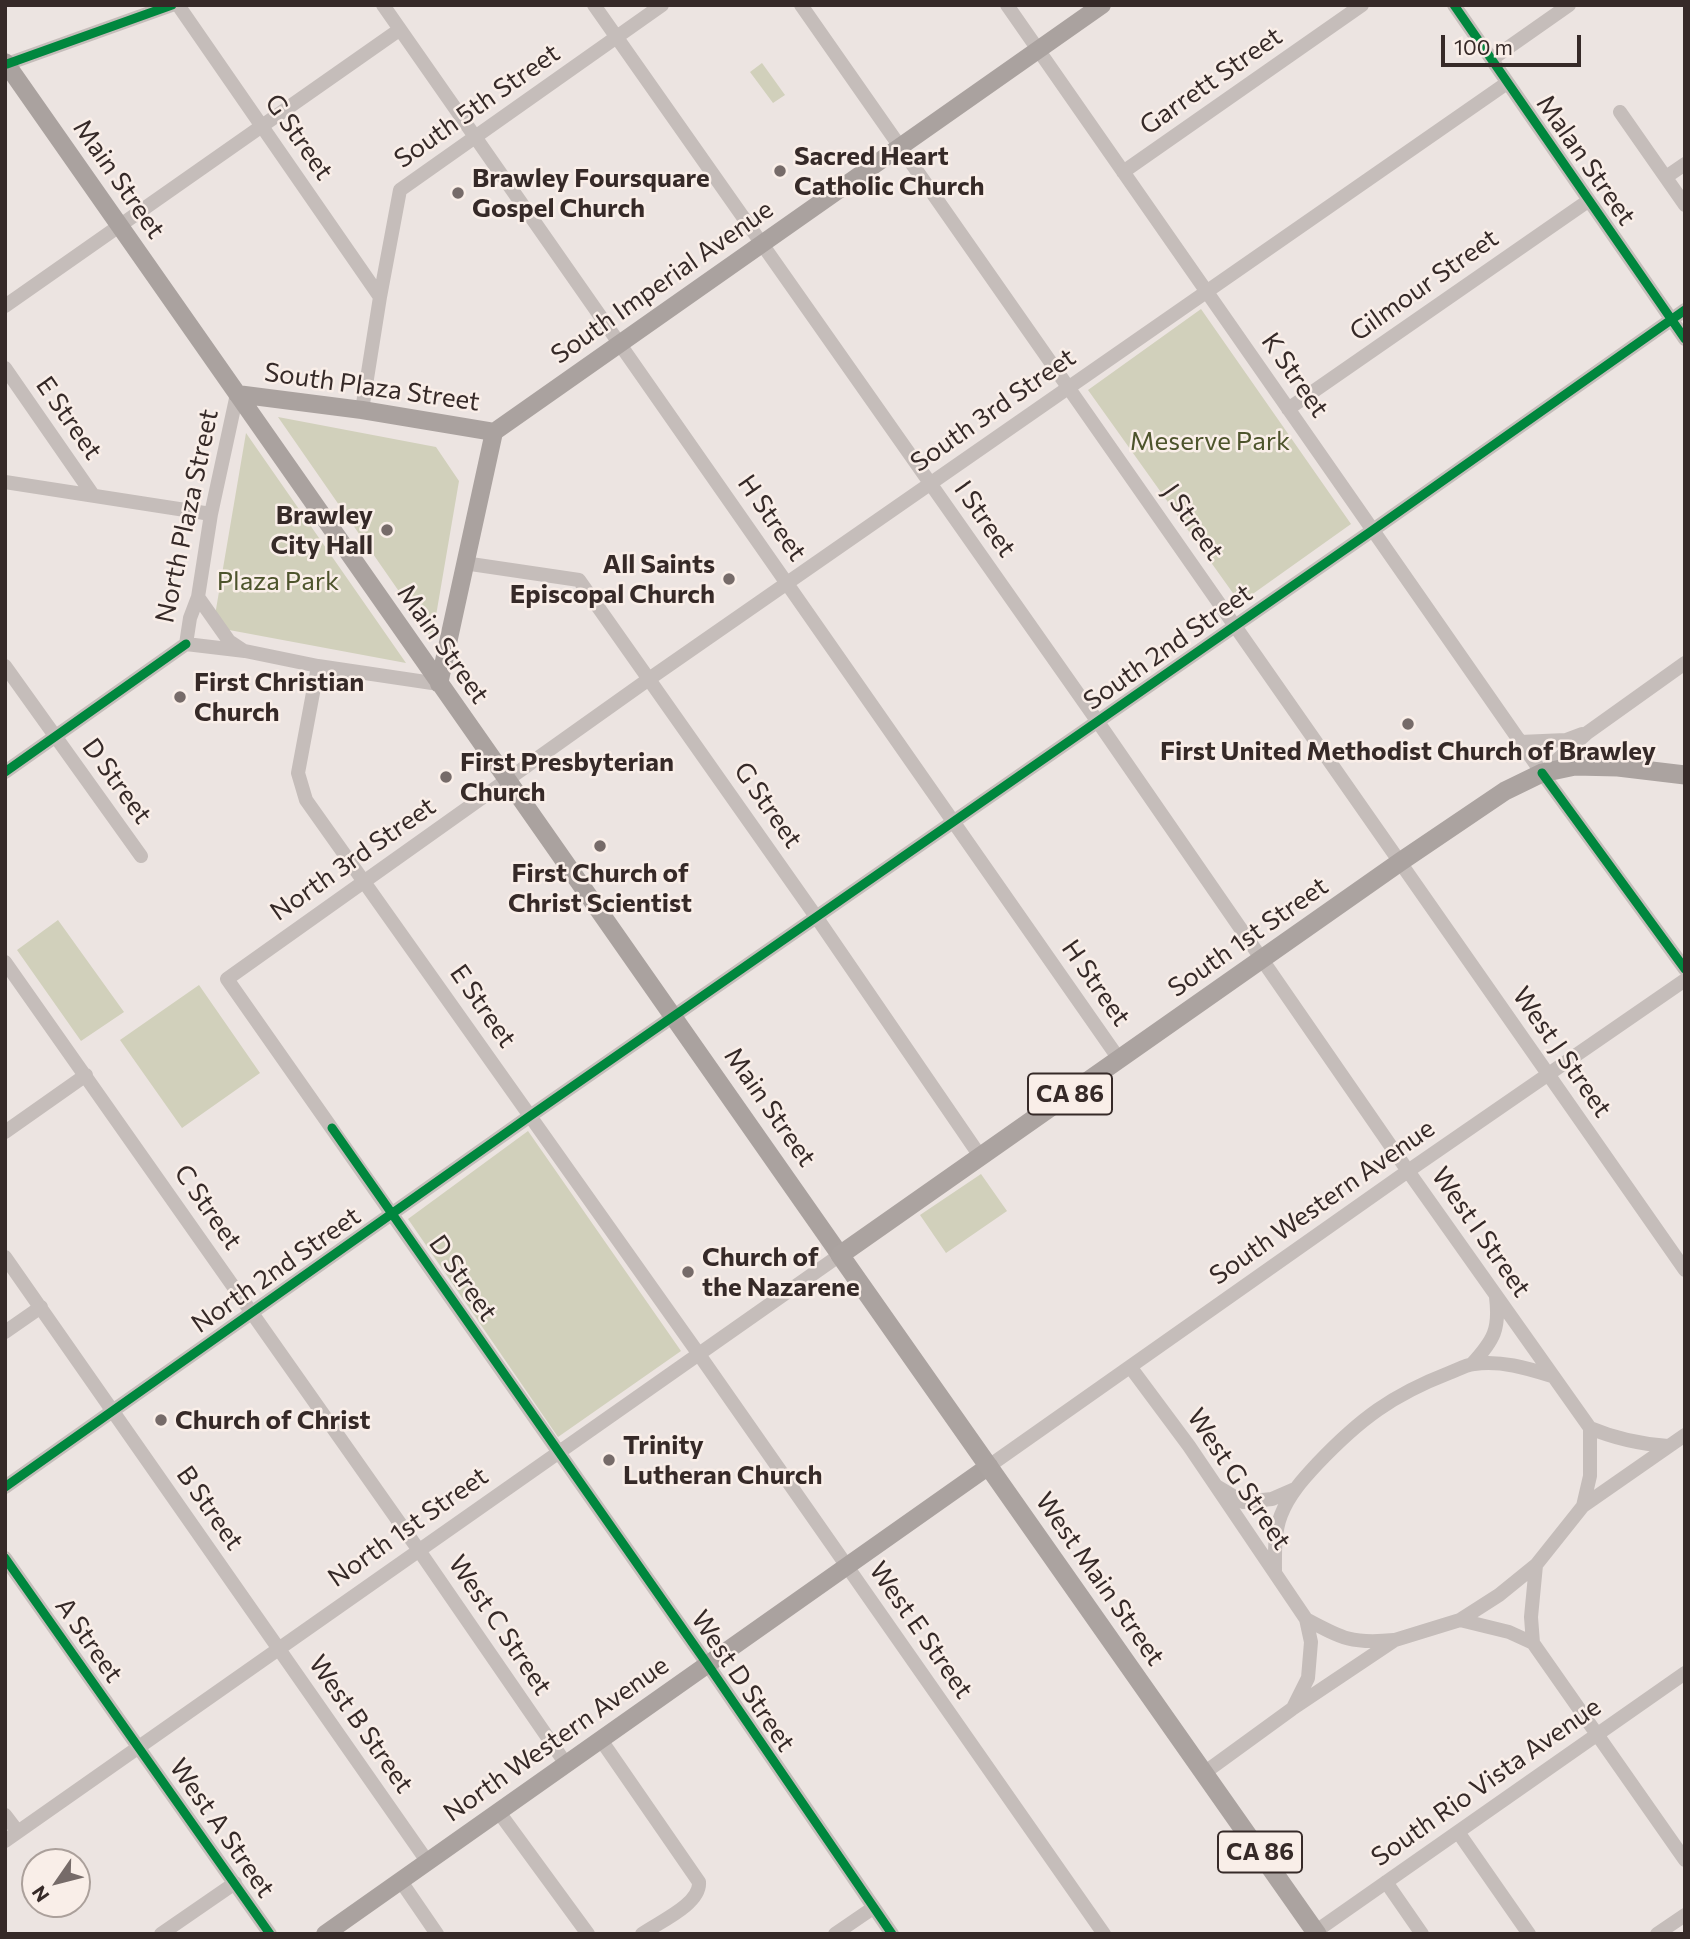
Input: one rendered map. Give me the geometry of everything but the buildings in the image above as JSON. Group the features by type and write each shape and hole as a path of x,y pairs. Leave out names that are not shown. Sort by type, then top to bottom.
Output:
{"highway":[{"name":"CA 86","path":"1542,774 1575,766 1618,767 1685,775"},
{"name":"South 1st Street","path":"840,1255 1400,862 1505,791 1542,774"},
{"name":"West Main Street","path":"840,1255 1315,1933"}],"main road":[{"name":"South Imperial Avenue","path":"494,432 1102,5"},
{"name":"Main Street","path":"6,64 840,1255"},
{"name":"South Plaza Street","path":"237,394 362,410 494,432 439,684"},
{"name":"North Western Avenue","path":"325,1934 989,1466"}],"street":[{"path":"6,64 172,5"},
{"name":"G Street","path":"178,5 380,297"},
{"name":"H Street","path":"383,5 1119,1059"},
{"name":"I Street","path":"594,5 1098,722 1261,960"},
{"name":"South 5th Street","path":"362,410 400,190 662,5"},
{"name":"J Street","path":"801,5 1400,862"},
{"name":"K Street","path":"1007,5 1542,774 1685,969"},
{"name":"Garrett Street","path":"1123,172 1362,5"},
{"name":"Malan Street","path":"1454,5 1685,339"},
{"path":"1492,59 1569,5"},
{"path":"5,306 399,30"},
{"name":"South 3rd Street","path":"508,779 1507,83"},
{"path":"1620,112 1685,205"},
{"path":"1665,177 1685,164"},
{"name":"Gilmour Street","path":"1288,409 1588,201"},
{"name":"South 2nd Street","path":"675,1018 1685,310"},
{"name":"E Street","path":"5,368 93,495"},
{"name":"North Plaza Street","path":"237,394 211,514 198,597 190,618 186,644 245,651 318,666 439,684"},
{"path":"5,482 211,514"},
{"name":"G Street","path":"464,563 579,580 817,918 980,1156"},
{"path":"198,597 229,641 245,651"},
{"path":"5,772 186,644"},
{"name":"South 1st Street","path":"1542,774 1587,733 1685,663"},
{"name":"D Street","path":"5,666 141,856"},
{"name":"E Street","path":"318,666 298,773 306,800 698,1353"},
{"path":"1520,742 1566,740 1587,733"},
{"name":"North 3rd Street","path":"227,979 508,779"},
{"name":"West J Street","path":"1400,862 1685,1270"},
{"name":"West I Street","path":"1261,960 1590,1428"},
{"name":"C Street","path":"5,962 418,1549"},
{"name":"D Street","path":"227,979 559,1453"},
{"name":"South Western Avenue","path":"989,1466 1685,980"},
{"name":"North 2nd Street","path":"5,1487 530,1116 675,1018"},
{"path":"5,1132 86,1074"},
{"name":"North 1st Street","path":"11,1837 840,1255"},
{"name":"B Street","path":"5,1257 278,1649"},
{"path":"1472,1364 1490,1344 1499,1319 1496,1295"},
{"path":"5,1332 41,1307"},
{"name":"West E Street","path":"698,1353 1104,1934"},
{"path":"1275,1574 1275,1542 1281,1515 1295,1489 1348,1432 1372,1412 1408,1390 1472,1364 1507,1364 1552,1376"},
{"name":"West G Street","path":"1131,1368 1189,1446 1306,1619 1311,1642 1308,1678 1292,1709"},
{"path":"1583,1506 1590,1476 1590,1428 1613,1438 1668,1446"},
{"path":"1204,1773 1292,1709 1395,1640 1460,1620 1499,1595 1536,1565 1583,1506 1685,1435"},
{"name":"West D Street","path":"559,1453 708,1665 891,1934"},
{"path":"1214,1484 1243,1502 1272,1499 1295,1489"},
{"name":"West C Street","path":"418,1549 566,1764"},
{"name":"A Street","path":"5,1558 139,1748"},
{"path":"1533,1643 1531,1617 1536,1565"},
{"name":"West G Street","path":"1306,1619 1334,1634 1363,1643 1395,1640"},
{"path":"1460,1620 1509,1632 1533,1643 1685,1860"},
{"name":"West B Street","path":"278,1649 427,1861"},
{"name":"South Rio Vista Avenue","path":"1315,1933 1685,1672"},
{"path":"601,1740 695,1874 699,1889 693,1900 642,1934"},
{"name":"West A Street","path":"139,1748 270,1934"},
{"path":"498,1811 589,1934"},
{"path":"5,1815 11,1837"},
{"path":"1458,1832 1529,1934"},
{"path":"400,1880 437,1934"},
{"path":"1386,1882 1422,1934"},
{"path":"161,1934 234,1883"},
{"path":"835,1934 873,1908"},
{"path":"1657,1934 1685,1915"}],"green space":[{"path":"762,63 785,95 773,103 750,72"},
{"name":"Meserve Park","path":"1201,309 1351,524 1240,603 1088,390"},
{"name":"Plaza Park","path":"278,417 436,447 459,481 432,639"},
{"name":"Plaza Park","path":"246,433 406,663 213,627"},
{"path":"58,920 124,1012 81,1041 17,950"},
{"path":"199,985 260,1073 182,1128 120,1040"},
{"path":"528,1131 681,1351 558,1437 408,1219"},
{"path":"981,1174 1007,1211 946,1253 920,1215"}],"cycle path":[{"path":"7,64 172,5"},
{"path":"1454,5 1685,339"},
{"path":"5,1487 530,1116 1685,310"},
{"path":"5,772 186,644"},
{"path":"1542,773 1685,969"},
{"path":"332,1128 708,1665 892,1934"},
{"path":"5,1558 270,1934"}],"place":[{"name":"Sacred Heart Catholic Church","path":"780,171"},
{"name":"Brawley Foursquare Gospel Church","path":"458,193"},
{"name":"Brawley City Hall","path":"387,530"},
{"name":"All Saints Episcopal Church","path":"729,579"},
{"name":"First Christian Church","path":"180,697"},
{"name":"First United Methodist Church of Brawley","path":"1408,724"},
{"name":"First Presbyterian Church","path":"446,777"},
{"name":"First Church of Christ Scientist","path":"600,846"},
{"name":"Church of the Nazarene","path":"688,1272"},
{"name":"Church of Christ","path":"161,1420"},
{"name":"Trinity Lutheran Church","path":"609,1460"}]}
